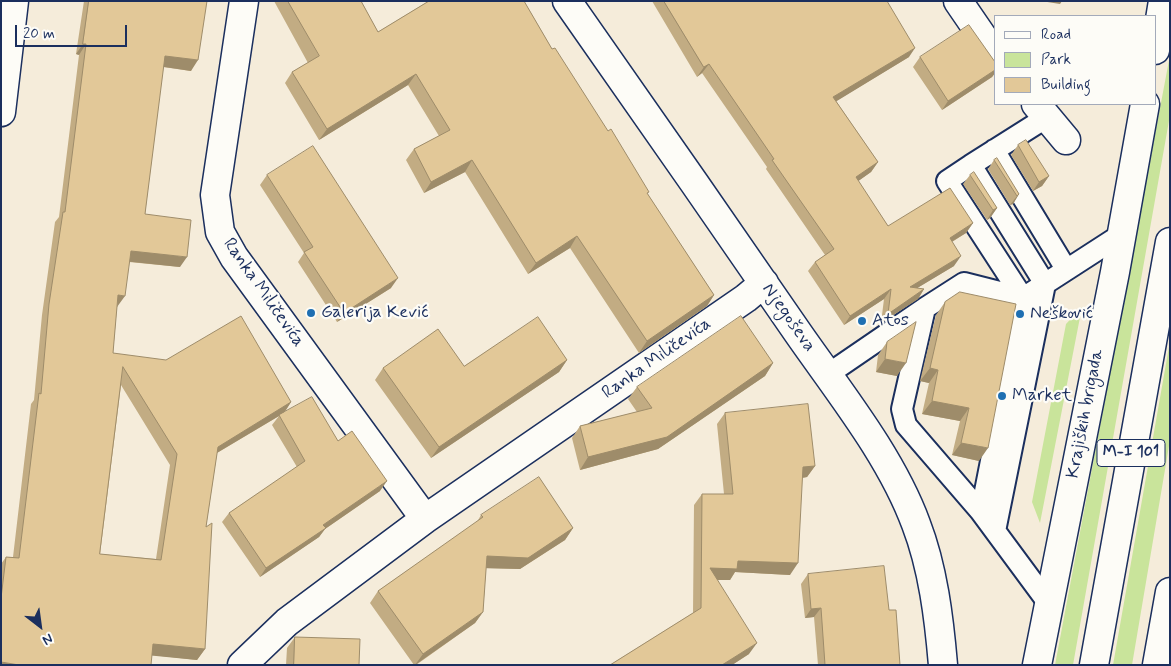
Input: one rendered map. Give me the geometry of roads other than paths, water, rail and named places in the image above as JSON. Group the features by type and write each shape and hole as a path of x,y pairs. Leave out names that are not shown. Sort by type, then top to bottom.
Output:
{"street":[{"path":"1,112 14,1"},
{"name":"Ranka Miličevića","path":"244,1 215,195 220,232 234,257 426,519"},
{"name":"Njegoševa","path":"567,1 764,283 889,468 917,524 925,549 938,615 943,665"},
{"path":"958,1 994,54"},
{"path":"1156,44 1163,1"},
{"name":"Krajiških brigada","path":"1038,665 1122,234 1145,105"},
{"path":"1041,110 1066,140"},
{"name":"M-I 101","path":"1094,665 1170,242"},
{"name":"Ranka Miličevića","path":"242,665 287,622 426,519 746,298 764,283"},
{"path":"1157,665 1170,592"}],"lane":[{"path":"981,512 1023,298 947,181 994,150 1041,110"},
{"path":"994,150 1066,269"},
{"path":"971,165 1045,284 995,531"},
{"path":"827,375 964,282 1023,298 1122,234"},
{"path":"925,308 902,409 906,425 981,512 1049,604"}],"place":[{"name":"Galerija Kević","path":"311,313"},
{"name":"Nešković","path":"1020,314"},
{"name":"Atos","path":"862,321"},
{"name":"Market","path":"1002,396"}]}
